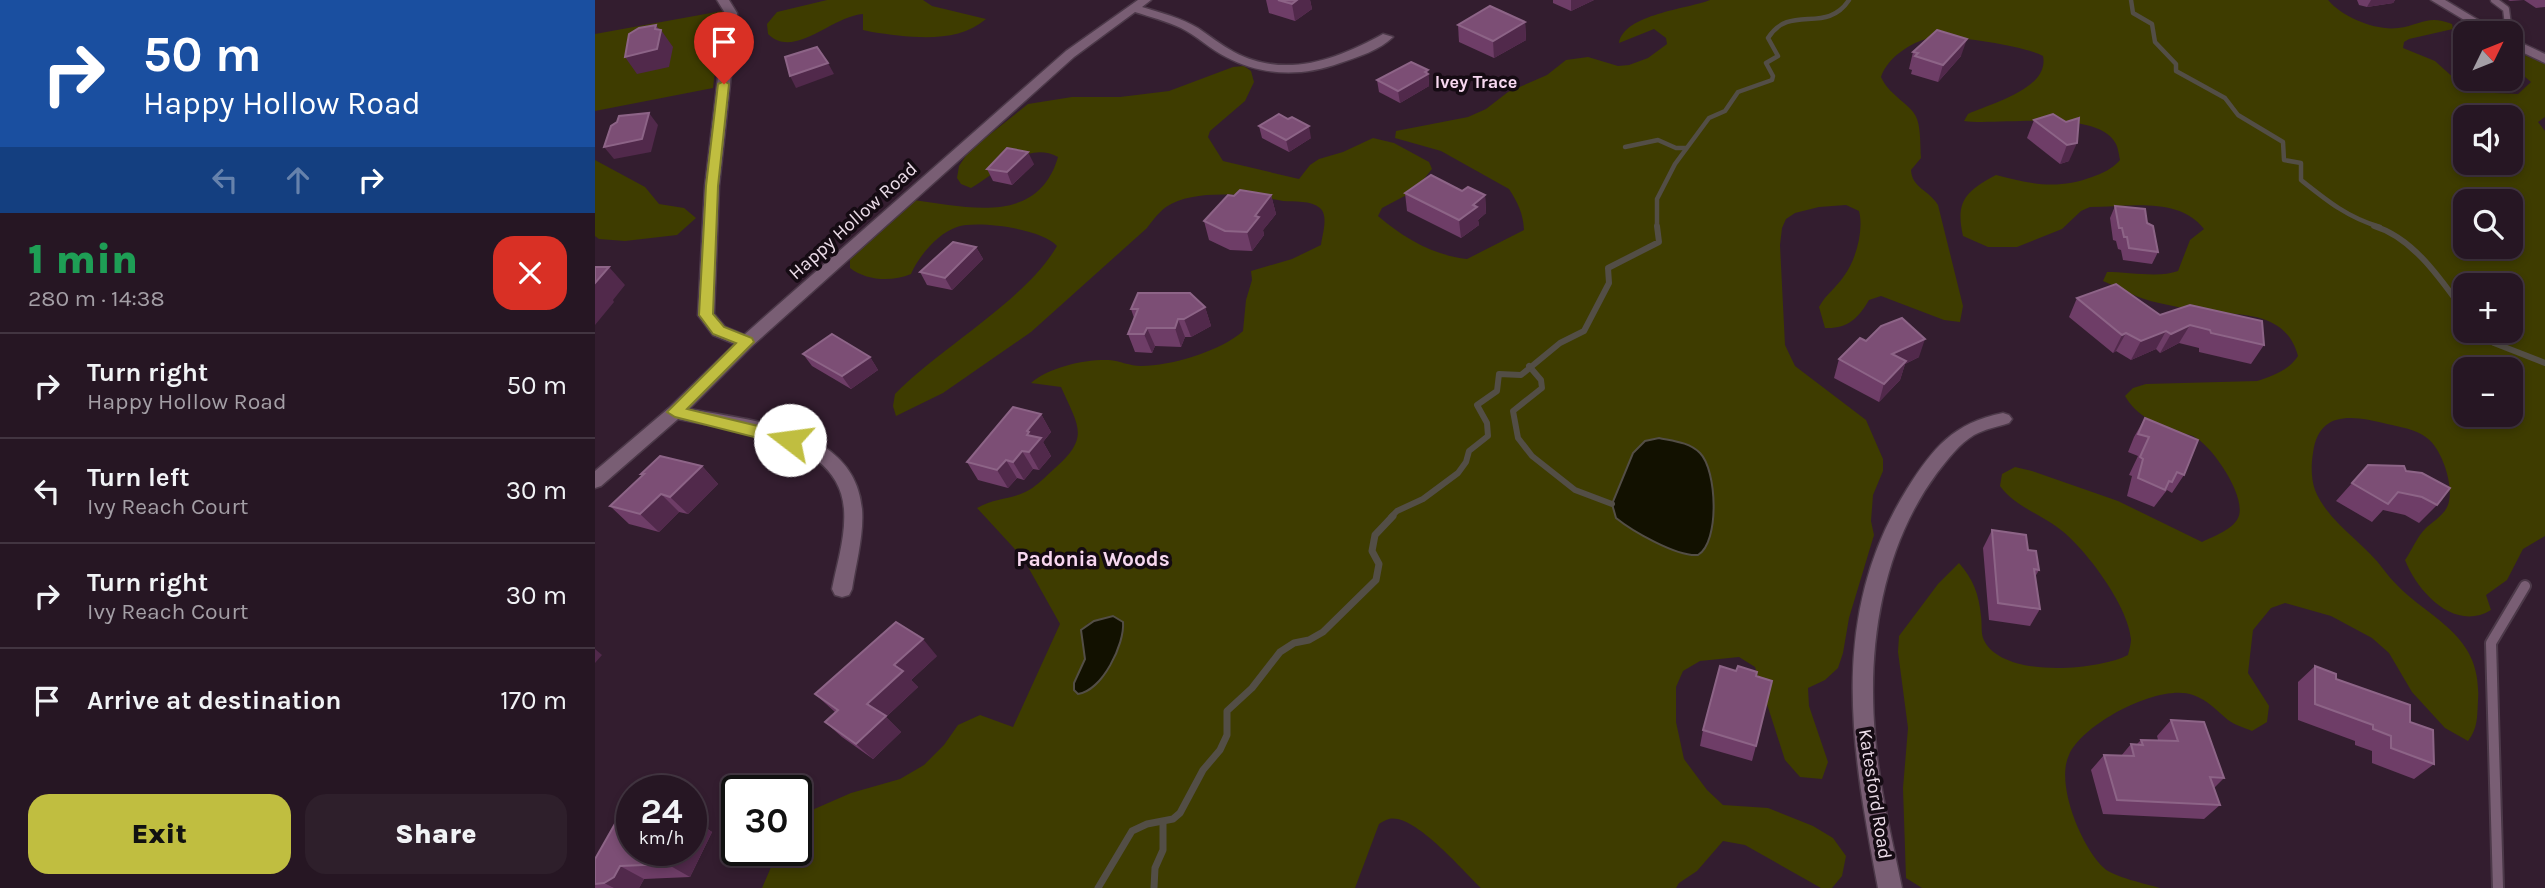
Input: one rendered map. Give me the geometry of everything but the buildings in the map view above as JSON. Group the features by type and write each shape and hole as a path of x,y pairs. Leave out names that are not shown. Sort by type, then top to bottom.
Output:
{"street":[{"path":"723,0 731,13 731,19 712,186 706,315 719,331 746,342"},
{"path":"2437,0 2473,21"},
{"path":"1139,4 1179,23 1230,55 1273,69 1329,65 1387,37"},
{"name":"Happy Hollow Road","path":"595,481 675,412 746,342 1070,54 1139,4"},
{"path":"2523,48 2545,59"},
{"path":"675,412 790,440 817,450 830,460 845,482 853,510 842,589"},
{"name":"Katesford Road","path":"1890,888 1868,772 1863,705 1865,650 1874,595 1890,542 1910,498 1936,462 1954,439 1972,427 2003,419"}],"lane":[{"path":"2494,0 2506,9 2508,21"},
{"path":"2498,888 2491,643 2525,586"}],"shaded area":[{"path":"827,0 923,0 932,6 986,19 961,33 946,36 901,36 863,30 863,14 851,16 801,40 778,41 768,34 767,24 777,12"},
{"path":"1710,0 2328,0 2350,17 2380,27 2398,28 2430,20 2452,24 2453,29 2409,39 2404,42 2403,48 2435,61 2453,77 2453,91 2518,94 2531,82 2523,75 2523,54 2545,64 2545,117 2538,122 2545,131 2545,536 2523,549 2507,580 2486,595 2491,610 2478,616 2451,613 2428,596 2405,560 2422,532 2448,506 2450,494 2445,467 2432,443 2423,435 2408,429 2362,419 2340,419 2330,422 2322,429 2312,458 2315,490 2329,513 2399,587 2460,640 2470,656 2477,676 2478,701 2475,727 2468,741 2445,728 2412,692 2389,653 2372,638 2331,616 2285,603 2271,608 2253,630 2248,673 2269,706 2267,722 2252,731 2231,722 2208,703 2193,695 2162,695 2124,708 2106,719 2090,730 2069,755 2065,782 2068,798 2087,846 2108,871 2160,888 1922,888 1906,878 1903,788 1908,728 1898,652 1899,636 1938,584 1959,563 1972,581 1977,594 1983,638 1993,651 2008,660 2028,666 2050,668 2095,665 2128,655 2131,639 2128,625 2103,577 2068,536 2006,493 2000,486 2002,474 2015,467 2032,471 2118,501 2202,542 2227,529 2238,518 2240,509 2233,486 2218,461 2201,441 2154,423 2141,414 2125,396 2133,388 2146,384 2257,381 2285,369 2298,356 2284,331 2262,319 2159,303 2103,281 2107,272 2153,274 2178,271 2190,240 2204,229 2181,212 2136,205 2090,207 2081,211 2062,229 2017,247 1988,247 1963,236 1961,214 1965,198 1977,186 1996,175 2032,183 2067,183 2100,174 2120,160 2116,144 2106,133 2089,126 2046,121 1964,121 1968,114 2016,94 2028,86 2043,68 2043,56 2021,48 1940,37 1915,43 1901,52 1889,63 1881,77 1917,119 1921,158 1911,170 1912,176 1938,205 1963,306 1960,322 1944,320 1881,296 1869,300 1861,313 1846,325 1825,328 1819,307 1852,262 1860,236 1859,211 1846,205 1819,207 1795,213 1786,219 1782,228 1780,245 1785,345 1795,366 1866,420 1883,459 1883,471 1873,495 1871,521 1874,535 1849,618 1843,653 1838,668 1825,680 1808,688 1809,706 1828,762 1822,779 1800,777 1785,760 1755,667 1739,657 1700,661 1683,671 1676,687 1676,722 1684,759 1707,790 1723,805 1768,808 1813,826 1833,838 1846,856 1842,876 1832,888 1821,888 1745,845 1723,841 1697,871 1676,888 1481,888 1424,834 1411,825 1389,819 1379,824 1355,888 762,888 772,866 812,866 812,810 851,793 900,779 924,765 944,745 958,725 980,715 1013,727 1060,624 1023,558 977,508 1036,486 1066,458 1077,439 1078,431 1061,387 1031,383 1057,368 1089,361 1109,360 1137,366 1153,365 1195,356 1222,345 1243,331 1246,300 1252,280 1251,271 1292,259 1321,245 1325,221 1320,208 1307,203 1223,195 1192,197 1178,201 1163,209 1147,228 1031,332 943,393 896,416 893,406 895,394 1025,285 1057,246 1050,240 1025,231 994,225 967,225 950,230 936,240 918,260 911,274 904,277 880,279 864,276 850,268 850,259 914,200 978,208 1018,203 1035,194 1048,179 1058,157 1046,153 1023,156 971,188 961,184 957,178 959,166 969,151 1028,104 1072,97 1120,97 1169,91 1233,67 1244,66 1251,71 1254,82 1245,101 1210,131 1208,137 1223,161 1299,179 1310,165 1319,159 1343,152 1373,138 1394,143 1429,162 1432,169 1414,191 1382,208 1378,216 1419,244 1442,254 1467,259 1524,230 1515,199 1509,189 1441,151 1395,138 1396,131 1468,117 1486,109 1508,92 1547,75 1566,60 1588,57 1618,66 1648,58 1667,44 1666,38 1654,29 1619,43 1623,33 1632,25 1658,14","holes":["1113,616 1074,683 1085,659 1087,624"]},
{"path":"722,11 713,88 595,111 595,34"},
{"path":"595,160 645,187 659,204 684,208 696,218 677,235 625,241 599,239 595,236"},
{"path":"1659,438 1681,442 1696,449 1706,462 1710,474 1713,521 1705,548 1698,555 1667,548 1616,518 1612,504 1633,453 1645,441"},
{"path":"1113,616 1123,622 1116,654 1095,685 1078,694 1074,690 1074,683 1085,659 1081,630 1094,621"}],"waterway":[{"path":"1657,226 1657,199 1675,164 1709,118 1725,111 1738,92 1772,80 1773,76 1766,63 1778,56 1768,38 1787,22 1830,16 1849,0"},
{"path":"2131,0 2133,13 2152,24 2155,42 2176,64 2176,71 2225,98 2238,115 2283,142 2284,160 2301,163 2301,180 2319,195 2338,208 2380,227"},
{"path":"1625,147 1658,140 1676,148 1686,148"},
{"path":"1530,367 1560,343 1584,331 1609,283 1608,268 1659,242 1657,226"},
{"path":"2374,226 2402,240 2414,250 2453,297"},
{"path":"2494,343 2545,363"},
{"path":"1391,517 1397,511 1423,499 1458,473 1466,462 1469,451 1488,436 1487,423 1477,405 1497,391 1499,374 1521,375 1530,367"},
{"path":"1530,367 1541,380 1542,388 1513,411 1518,438 1532,456 1575,490 1612,504"},
{"path":"1098,888 1132,831 1147,824 1173,819 1180,813 1203,770 1220,750 1227,735 1227,711 1252,688 1280,652 1294,643 1309,640 1323,632 1376,580 1379,564 1372,551 1375,535 1393,516"},
{"path":"1154,888 1155,868 1163,850 1163,822"}],"district":[{"name":"Ivey Trace","path":"1476,82"},
{"name":"Padonia Woods","path":"1093,559"}],"route":[{"path":"724,84 712,186 706,315 719,331 746,342 675,412 790,440"}]}
